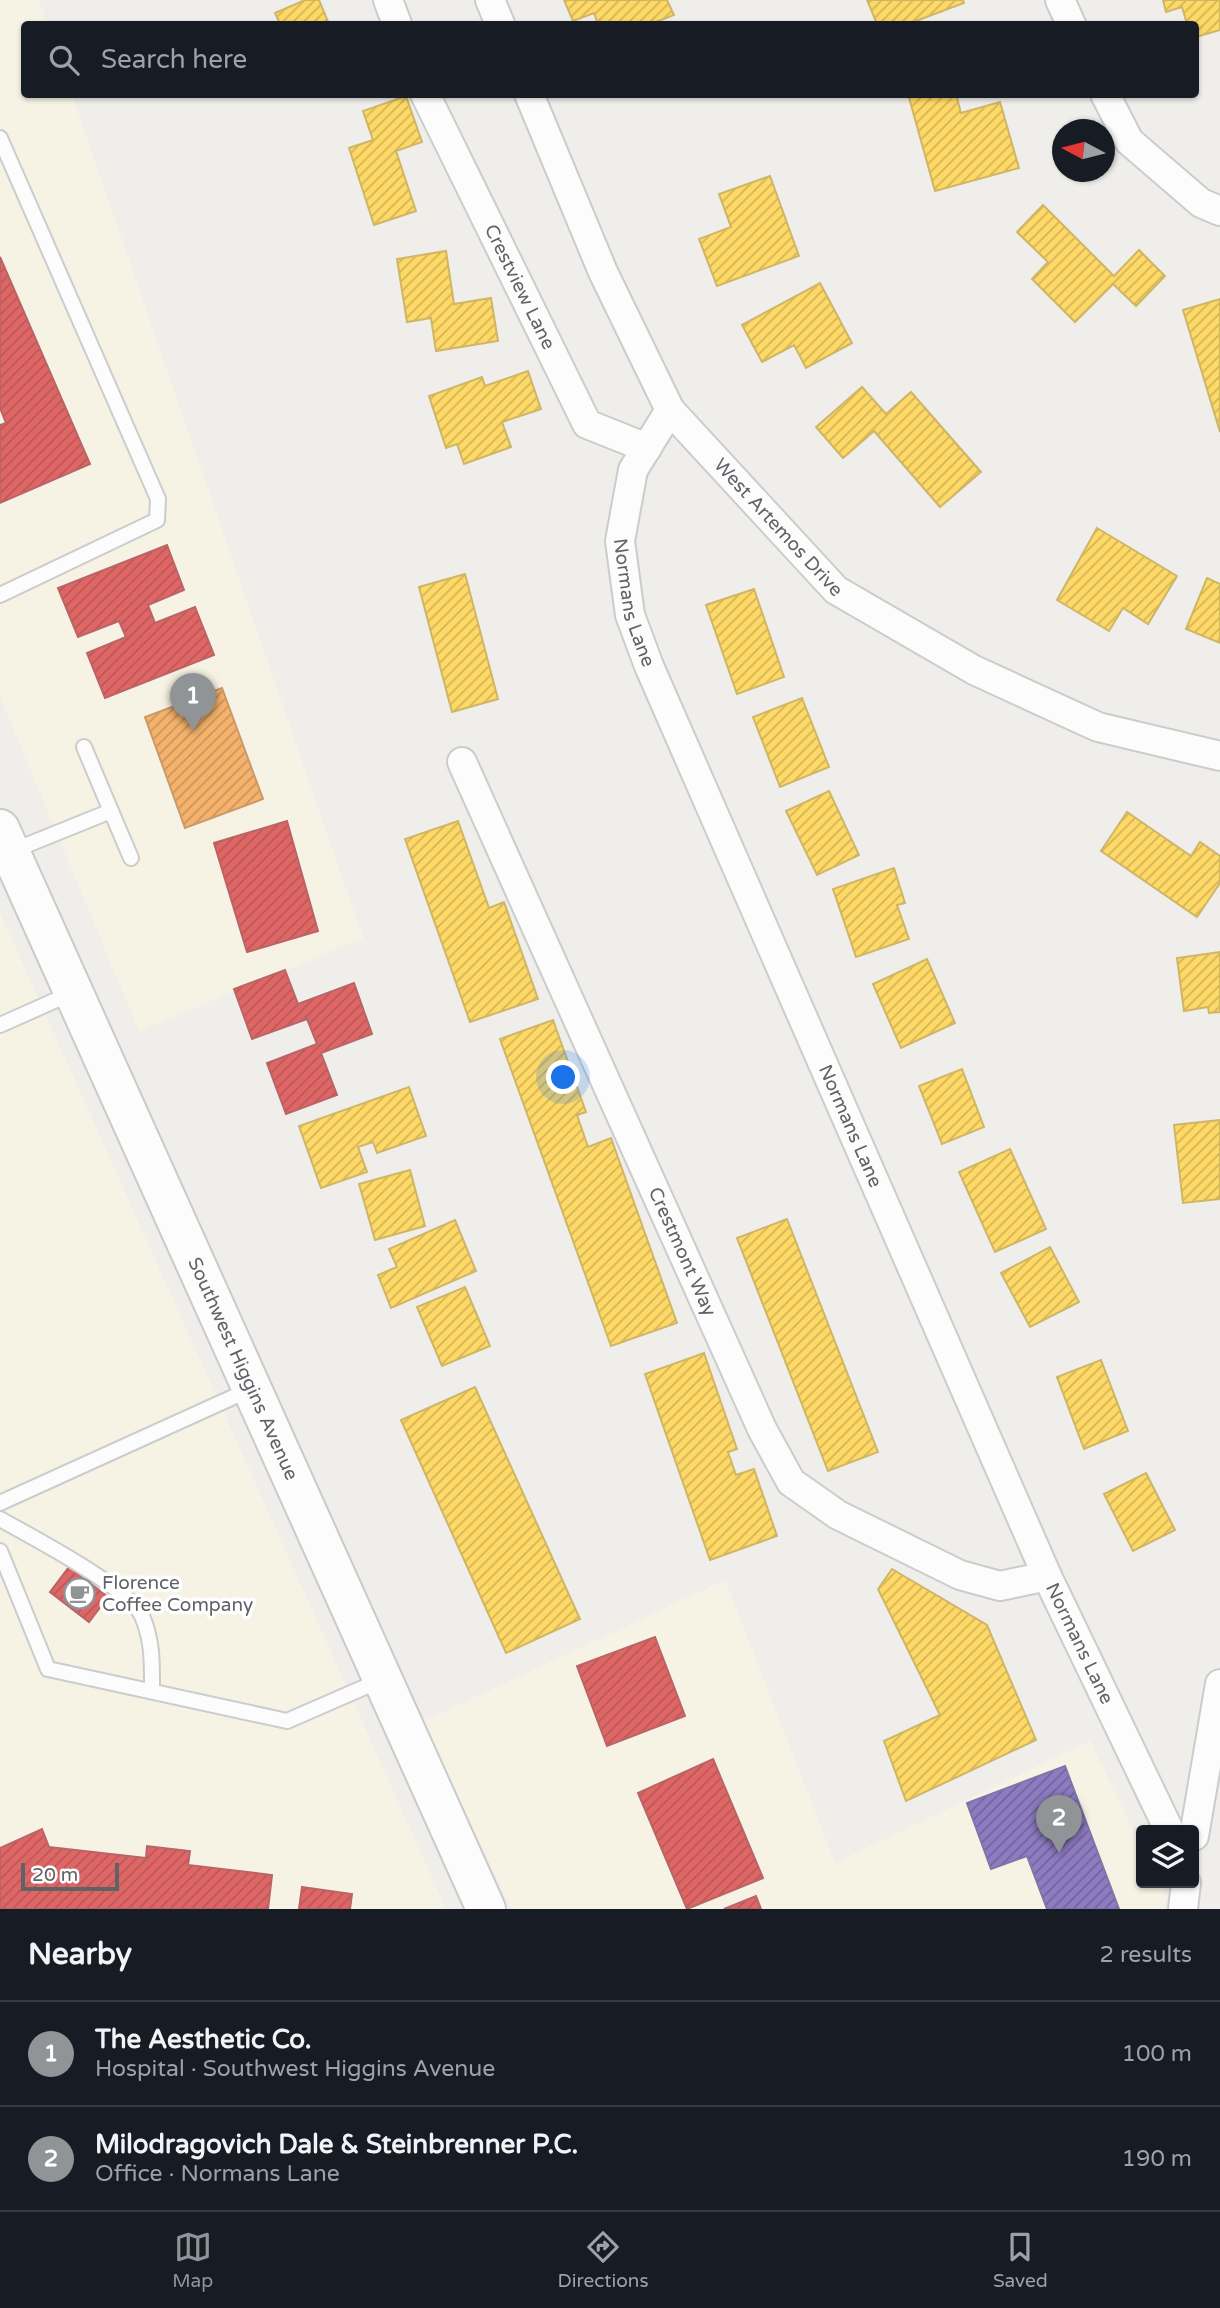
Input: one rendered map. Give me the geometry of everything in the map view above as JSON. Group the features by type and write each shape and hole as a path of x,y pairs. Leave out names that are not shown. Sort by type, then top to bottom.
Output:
{"main road":[{"name":"Southwest Higgins Avenue","path":"5,840 486,1909"}],"street":[{"path":"388,0 396,21"},
{"path":"490,0 499,21"},
{"path":"1060,0 1070,21"},
{"name":"Crestview Lane","path":"427,98 587,424 647,448"},
{"name":"West Artemos Drive","path":"531,98 603,272 670,410 836,590 974,670 1098,727 1220,756"},
{"path":"1107,98 1129,141 1201,203 1220,211"},
{"name":"Normans Lane","path":"670,410 634,470 620,541 630,615 654,679 1047,1576 1167,1825"},
{"name":"Crestmont Way","path":"462,762 757,1416 791,1482 838,1514 960,1575 1000,1586 1047,1576"},
{"path":"1196,1825 1220,1684"},
{"path":"1183,1909 1185,1888"}],"lane":[{"path":"0,138 158,499 157,520 0,595"},
{"path":"84,747 131,858"},
{"path":"5,840 111,811"},
{"path":"0,1026 74,992"},
{"path":"0,1503 253,1388"},
{"path":"0,1519 73,1559 141,1613 152,1647 152,1691"},
{"path":"0,1550 48,1669 288,1721 383,1679"}],"shaded area":[{"path":"0,0 39,0 46,21 21,21 21,98 73,98 363,938 139,1031 0,696"},
{"path":"0,913 446,1909 0,1909"},
{"path":"725,1580 835,1863 1090,1741 1136,1836 1136,1888 1162,1888 1166,1897 1164,1909 512,1909 422,1722"}],"building: Homes":[{"path":"305,0 319,0 328,21 279,21 275,13"},
{"path":"564,0 667,0 674,15 659,21 597,21 594,13 573,21"},
{"path":"867,0 963,0 964,3 916,21 876,21"},
{"path":"1163,0 1220,0 1220,30 1199,36 1199,21 1186,21 1182,7 1166,12"},
{"path":"407,98 422,142 396,151 416,211 374,225 349,148 373,140 363,111"},
{"path":"909,98 957,98 961,113 1000,102 1019,168 935,191"},
{"path":"770,176 799,256 717,286 699,239 731,227 719,194"},
{"path":"1043,205 1114,276 1139,250 1165,276 1136,306 1113,284 1075,322 1032,279 1048,262 1017,232"},
{"path":"446,251 454,304 491,298 498,341 436,351 431,318 407,322 397,259"},
{"path":"820,283 852,343 806,368 794,345 762,362 742,325"},
{"path":"1220,299 1220,432 1183,310"},
{"path":"528,371 541,409 502,422 511,447 464,464 457,444 446,448 429,396 482,377 485,386"},
{"path":"862,387 886,414 911,392 981,472 940,507 874,431 843,458 816,427"},
{"path":"1097,528 1177,576 1148,624 1123,608 1109,631 1057,600"},
{"path":"465,574 498,699 452,712 419,587"},
{"path":"1207,578 1220,584 1220,643 1186,629"},
{"path":"754,589 784,677 737,694 706,605"},
{"path":"802,698 829,767 780,787 753,717"},
{"path":"829,791 859,855 817,875 786,811"},
{"path":"1127,812 1191,856 1200,842 1220,856 1220,883 1197,917 1101,851"},
{"path":"458,821 489,908 504,902 538,999 470,1022 405,839"},
{"path":"894,868 905,903 897,905 909,939 856,957 833,889"},
{"path":"1220,952 1220,1012 1209,1013 1208,1007 1184,1011 1177,958"},
{"path":"927,959 955,1023 901,1048 873,984"},
{"path":"553,1020 586,1112 577,1115 588,1147 611,1138 677,1323 611,1346 500,1039"},
{"path":"962,1069 984,1127 942,1144 919,1086"},
{"path":"409,1087 426,1136 377,1153 373,1142 358,1147 367,1172 321,1188 299,1126"},
{"path":"1220,1120 1220,1199 1183,1203 1174,1125"},
{"path":"1010,1149 1046,1229 995,1252 959,1172"},
{"path":"410,1170 425,1226 375,1240 359,1184"},
{"path":"787,1219 878,1452 828,1471 737,1238"},
{"path":"455,1220 476,1271 391,1308 378,1275 397,1267 389,1249"},
{"path":"1050,1247 1079,1302 1030,1327 1001,1273"},
{"path":"465,1287 490,1346 442,1366 417,1307"},
{"path":"704,1353 737,1449 728,1452 736,1475 754,1469 777,1536 710,1560 645,1374"},
{"path":"1101,1360 1128,1431 1084,1449 1057,1377"},
{"path":"475,1387 580,1619 506,1653 401,1420"},
{"path":"1146,1473 1175,1530 1133,1551 1104,1494"},
{"path":"892,1569 987,1625 1036,1740 906,1801 884,1741 940,1715 878,1589"}],"building: Shops":[{"path":"0,257 90,464 0,503 0,425 6,423 0,408"},
{"path":"167,545 184,590 148,605 155,623 195,607 214,655 105,698 87,653 126,637 119,621 78,637 58,588"},
{"path":"287,821 318,931 247,952 214,843"},
{"path":"285,970 298,1004 354,983 372,1034 321,1053 337,1095 286,1114 267,1063 317,1044 307,1019 252,1039 234,989"},
{"name":"Florence Coffee Company","path":"69,1567 108,1597 89,1622 50,1592"},
{"path":"655,1637 685,1716 607,1746 577,1666"},
{"path":"713,1759 763,1878 687,1909 638,1793"},
{"path":"42,1829 49,1847 146,1858 147,1846 190,1851 188,1865 272,1875 268,1909 0,1909 0,1848"},
{"path":"302,1887 352,1894 350,1909 299,1909"},
{"path":"756,1896 761,1909 724,1909"}],"building: Offices":[{"path":"1065,1766 1119,1909 1047,1909 1027,1856 991,1869 967,1803"}],"building: Health":[{"path":"222,688 263,799 185,828 145,717"}],"place":[{"name":"The Aesthetic Co.","path":"193,731"},
{"name":"Florence Coffee Company","path":"79,1594"},
{"name":"Milodragovich Dale & Steinbrenner P.C.","path":"1059,1853"}]}
